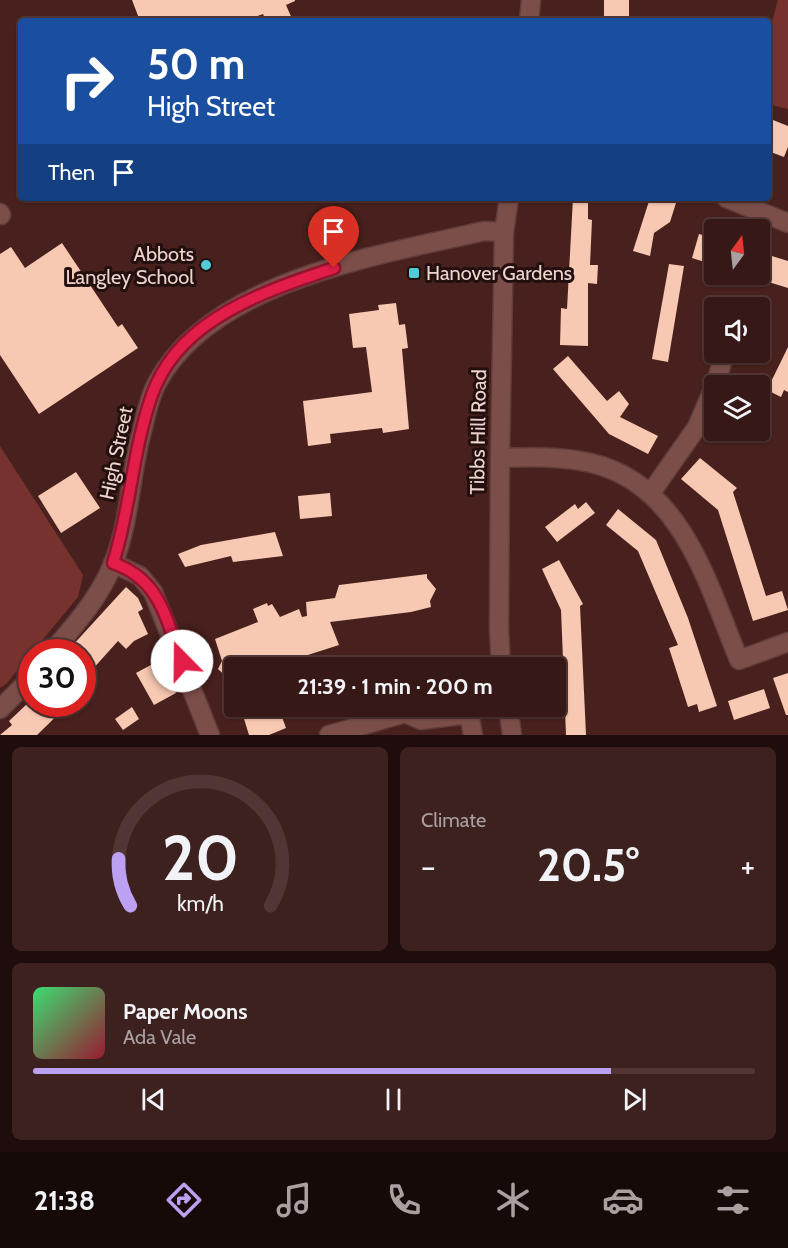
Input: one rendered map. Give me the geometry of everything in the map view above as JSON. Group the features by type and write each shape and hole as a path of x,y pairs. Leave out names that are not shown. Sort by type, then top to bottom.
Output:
{"street":[{"path":"529,18 531,0"},
{"name":"Tibbs Hill Road","path":"500,657 500,458 504,232 509,201"},
{"path":"733,201 788,223"},
{"name":"High Street","path":"62,639 88,607 113,563 124,524 139,442 156,385 184,346 208,325 243,303 357,261 484,231 504,232"},
{"path":"650,494 697,427 704,410"},
{"path":"500,458 537,457 592,464 614,471 650,494 677,524 705,572 739,660 788,642"},
{"path":"113,563 140,576 153,592 210,735"},
{"path":"0,709 18,691"},
{"path":"329,735 405,713 421,720 469,714 473,735"},
{"path":"510,717 512,735"}],"shaded area":[{"path":"778,0 788,0 788,109 771,105 771,26"},
{"path":"0,446 83,575 78,597 43,639 18,639 18,670 0,688"}],"building":[{"path":"132,0 295,0 286,5 292,18 265,18 263,14 252,18 139,18"},
{"path":"604,0 629,0 629,17 604,18"},
{"path":"771,119 788,126 788,147 784,157 771,152"},
{"path":"573,201 588,201 588,219 592,220 590,265 598,265 597,284 588,283 588,346 560,345 561,308 567,309"},
{"path":"649,201 676,203 670,222 654,233 650,256 633,251"},
{"path":"699,234 704,235 704,262 692,258"},
{"path":"62,243 118,327 122,324 138,348 39,414 0,355 0,254 11,247 25,268"},
{"path":"770,255 788,261 788,288 770,282"},
{"path":"669,264 684,266 668,362 652,359"},
{"path":"396,303 399,325 405,324 408,348 402,349 409,429 383,433 382,428 330,434 331,443 308,446 303,401 372,392 366,347 353,348 349,314 379,310 378,305"},
{"path":"788,347 788,392 784,390 781,397 770,392 770,384"},
{"path":"568,356 607,401 619,391 629,404 620,417 658,436 648,454 609,434 553,369"},
{"path":"700,458 737,488 733,492 766,596 782,591 788,610 753,621 718,510 681,479"},
{"path":"76,472 100,508 61,533 38,496"},
{"path":"330,493 332,516 300,519 298,496"},
{"path":"586,502 595,513 557,542 545,527 575,504 578,509"},
{"path":"618,509 656,540 688,618 717,706 699,712 697,704 688,707 669,648 678,645 638,551 606,525"},
{"path":"275,532 283,556 233,562 231,556 185,567 178,554 201,545"},
{"path":"559,560 583,604 580,606 586,735 566,735 566,657 563,657 561,610 542,569"},
{"path":"427,574 427,578 436,589 430,601 431,607 411,612 330,622 339,645 302,657 224,657 224,675 218,669 222,661 215,639 258,622 253,609 267,603 268,606 272,604 280,617 299,609 302,617 307,616 306,602 335,598 339,585"},
{"path":"126,587 138,598 143,609 138,612 148,634 134,641 126,649 118,641 96,665 96,639 78,639"},
{"path":"158,661 176,693 154,705 136,673"},
{"path":"788,673 788,715 786,715 773,678"},
{"path":"764,689 770,708 734,720 728,701"},
{"path":"132,707 139,719 123,730 115,719"},
{"path":"18,712 18,717 56,717 37,735 0,735 12,725 9,721"},
{"path":"243,717 282,717 286,728 269,735 249,735"}],"place":[{"name":"Abbots Langley School","path":"206,265"},
{"name":"Hanover Gardens","path":"414,273"}],"route":[{"path":"182,661 150,586 135,572 113,563 124,524 139,442 156,385 165,369 184,346 234,307 334,268"}]}
